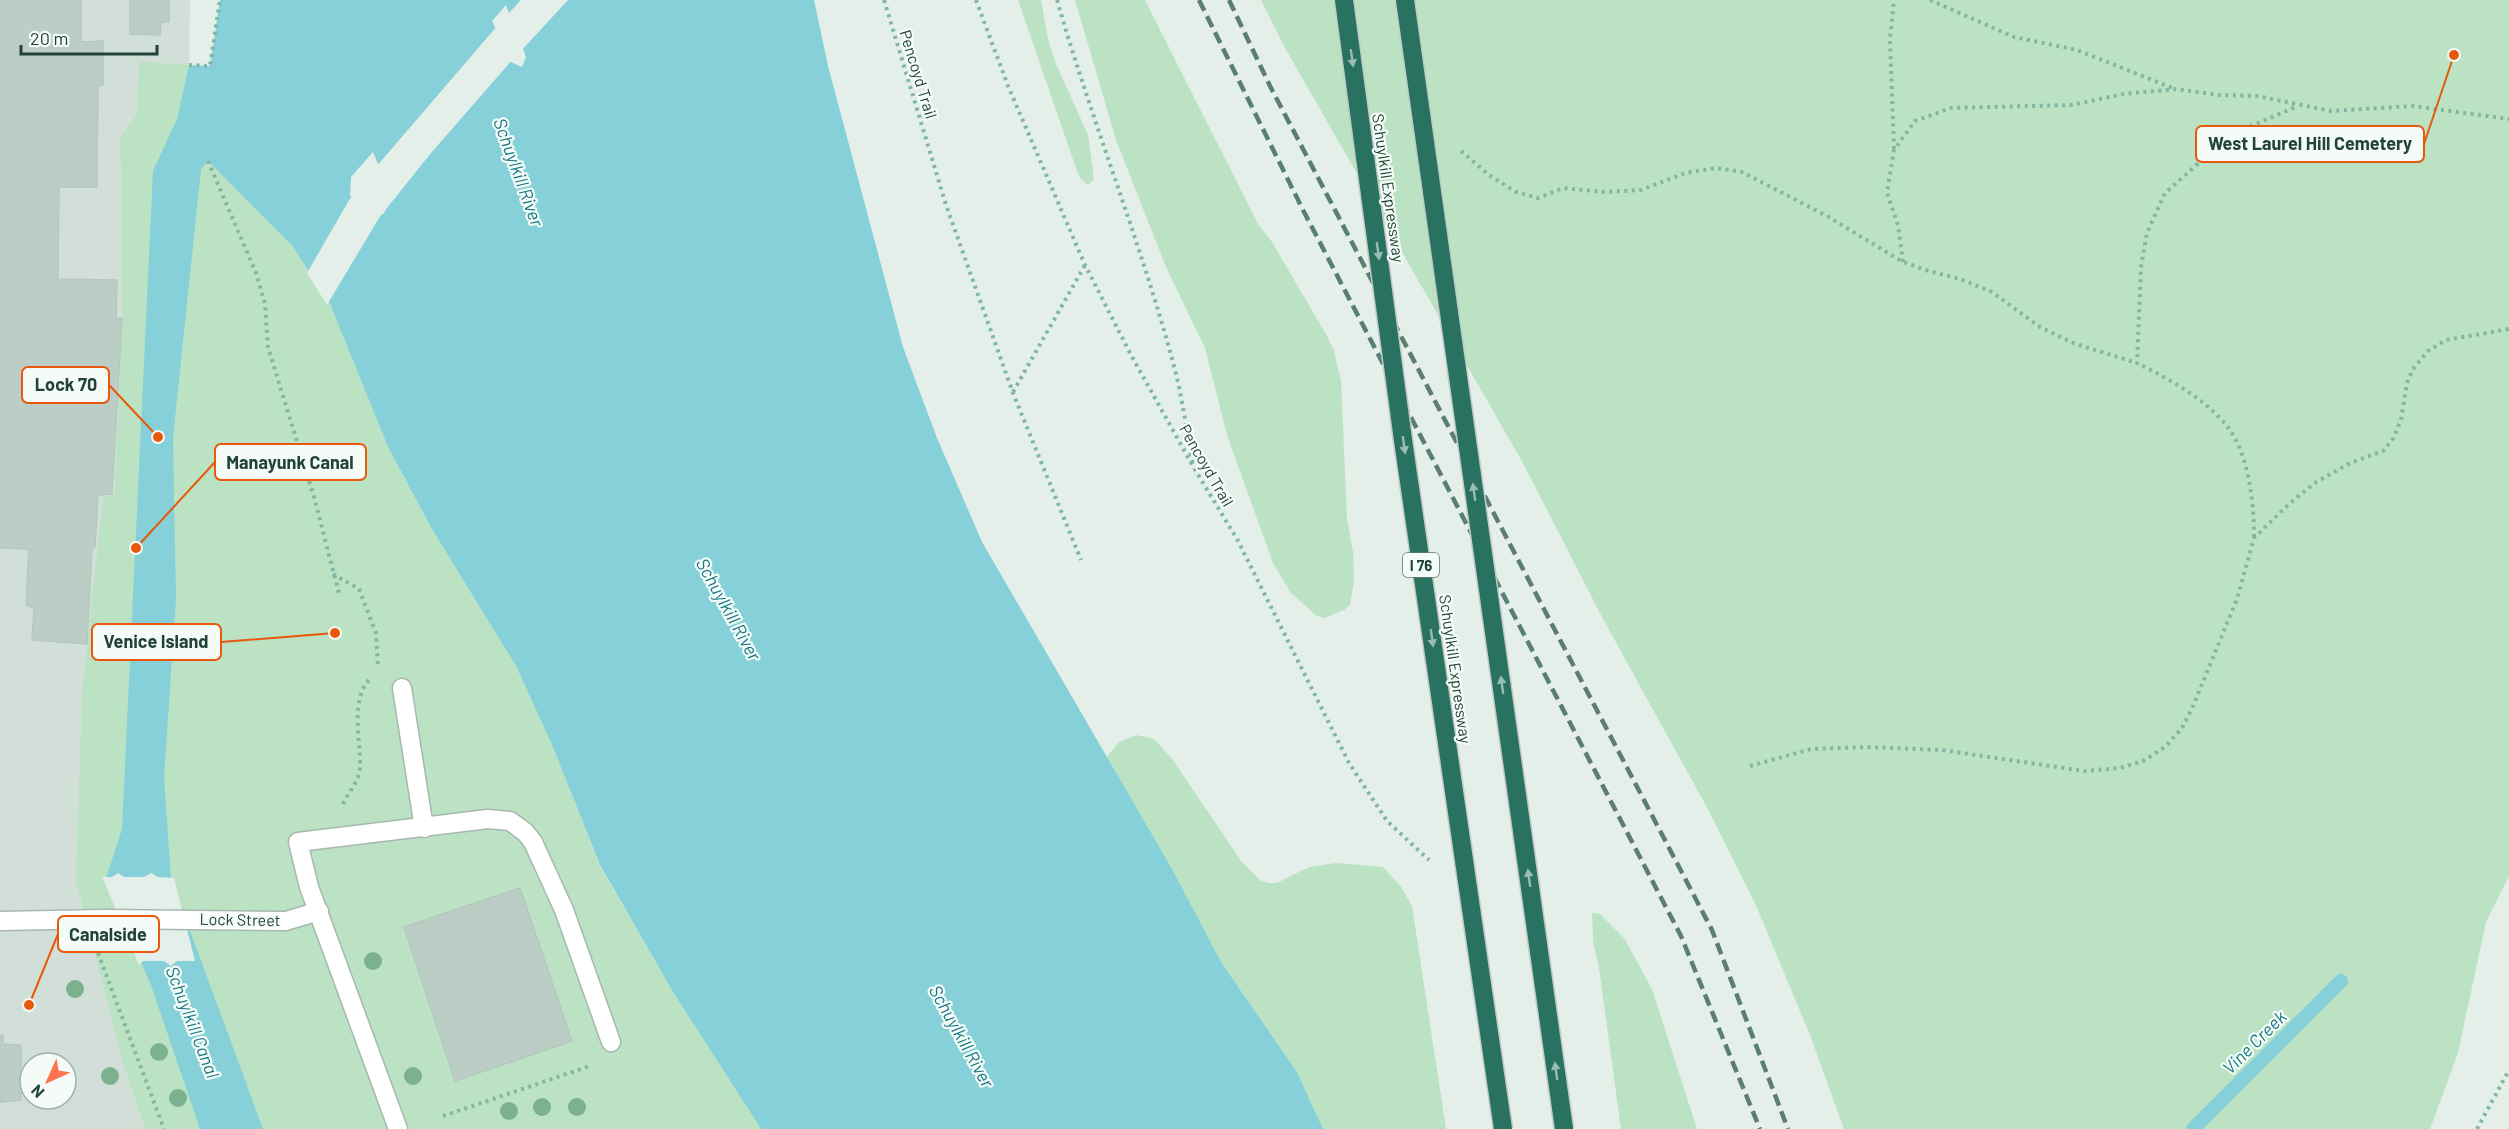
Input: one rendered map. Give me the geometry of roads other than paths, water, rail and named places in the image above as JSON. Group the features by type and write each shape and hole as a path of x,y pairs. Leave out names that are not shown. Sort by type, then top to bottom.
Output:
{"highway":[{"name":"Schuylkill Expressway","path":"1344,0 1406,464 1503,1129"},
{"path":"1405,0 1564,1129"}],"street":[{"path":"402,688 424,828"},
{"path":"398,1129 303,866 298,842 488,819 510,821 534,842 564,910 611,1042"},
{"name":"Lock Street","path":"0,921 185,919 286,921 319,911"}],"water":[{"path":"220,0 814,0 828,66 903,347 937,438 982,542 1172,869 1221,962 1297,1072 1323,1129 761,1129 673,992 600,865 553,747 516,666 433,531 388,447 330,304 293,247 208,161 201,169 173,438 176,599 164,777 171,879 263,1129 200,1129 152,988 106,878 122,829 153,171 177,119 189,65 210,66","holes":["506,5 526,57 522,67 511,62 492,21","373,152 390,193 384,214 350,196 351,177"]}],"waterway":[{"name":"Vine Creek","path":"2193,1129 2341,981"}],"railway":[{"path":"1199,0 1303,210 1681,936 1760,1129"},
{"path":"1229,0 1270,86 1712,930 1788,1129"}],"place":[{"name":"West Laurel Hill Cemetery","path":"2454,55"},
{"name":"Lock 70","path":"158,437"},
{"name":"Manayunk Canal","path":"136,548"},
{"name":"Venice Island","path":"335,633"},
{"name":"Canalside","path":"29,1005"}],"water label":[{"name":"Schuylkill River","path":"519,172"},
{"name":"Schuylkill River","path":"729,609"},
{"name":"Schuylkill Canal","path":"193,1022"},
{"name":"Schuylkill River","path":"962,1036"}]}
